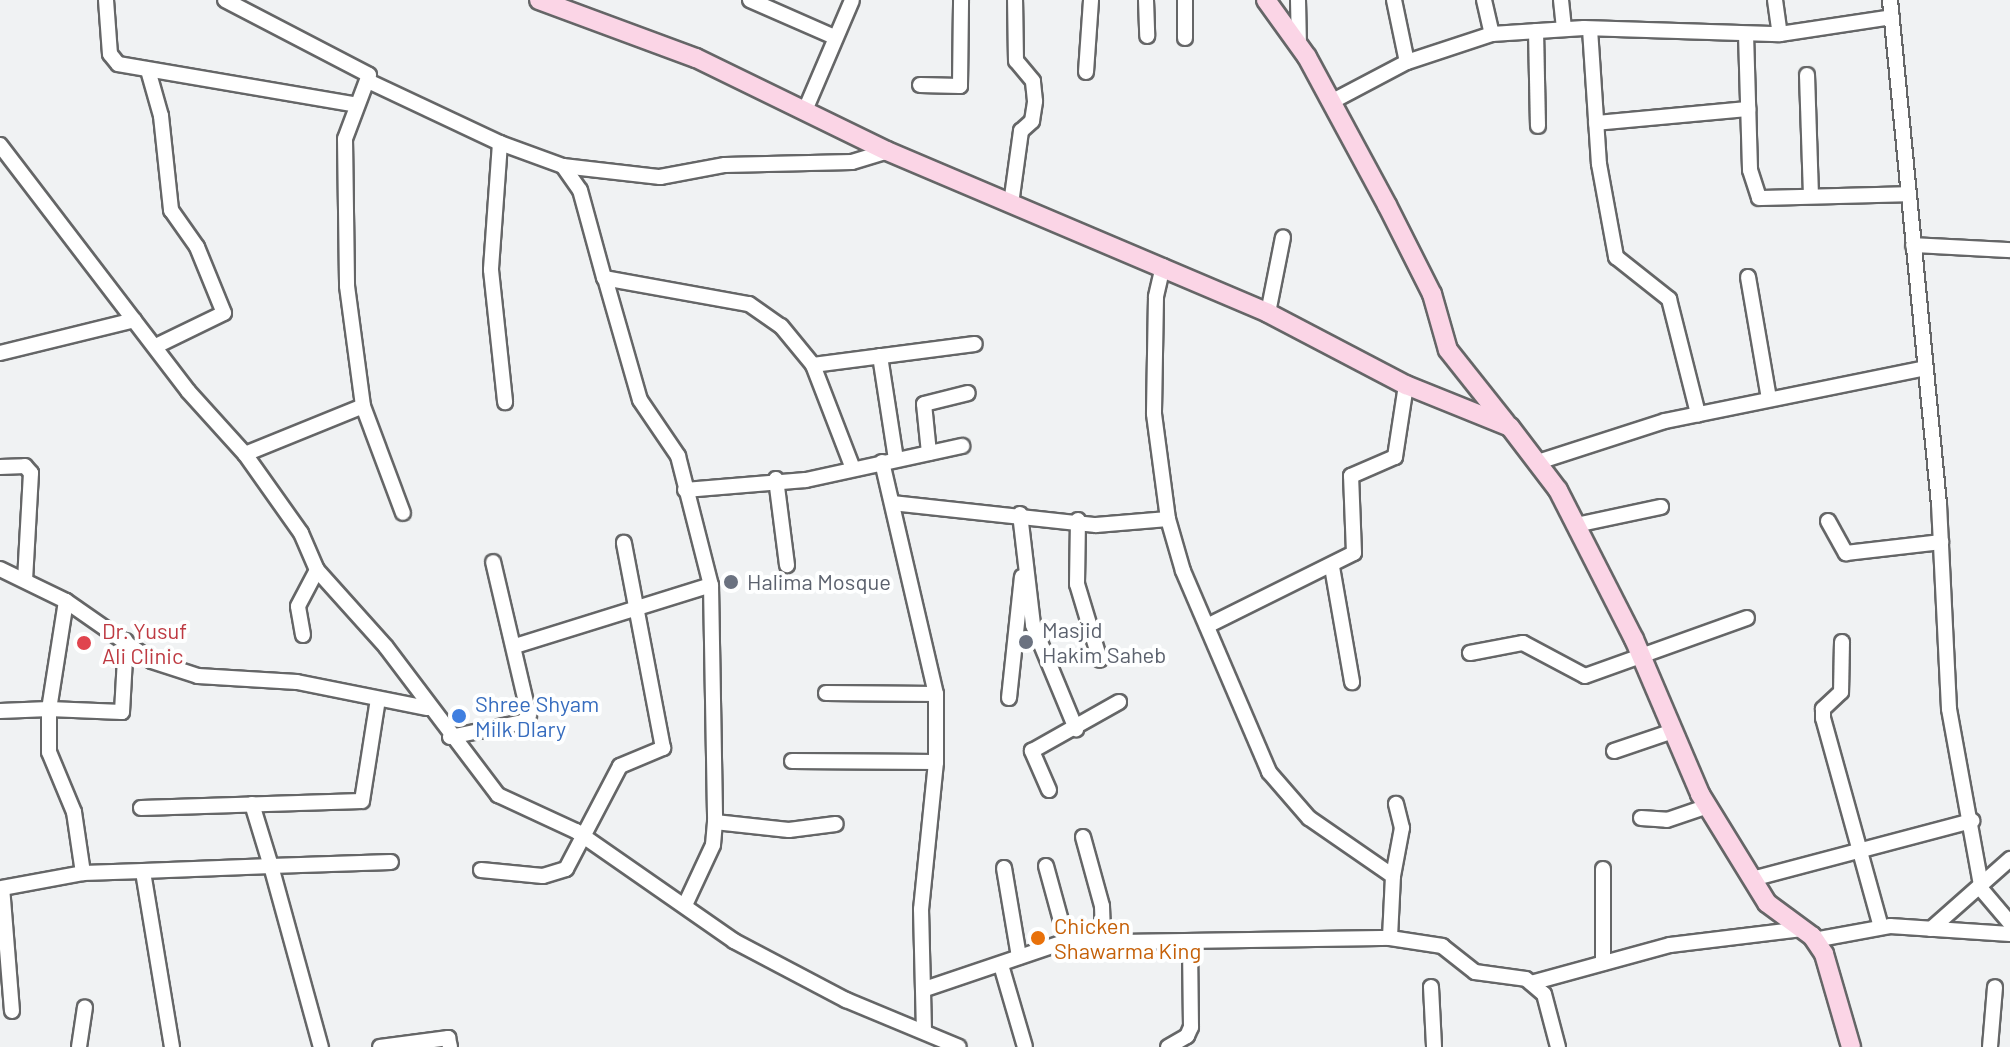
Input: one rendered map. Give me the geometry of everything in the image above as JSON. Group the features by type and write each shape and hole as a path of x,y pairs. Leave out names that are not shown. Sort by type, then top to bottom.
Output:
{"street":[{"path":"106,0 113,61 148,70 229,78 357,105"},
{"path":"225,0 369,75 345,139 346,248 363,406 403,513"},
{"path":"539,0 806,108 887,151 1163,266 1268,313 1406,385 1510,427"},
{"path":"750,0 832,36"},
{"path":"806,108 832,36 852,0"},
{"path":"920,85 960,86 961,0"},
{"path":"1011,204 1021,131 1032,121 1035,101 1033,81 1016,61 1015,0"},
{"path":"1086,72 1091,0"},
{"path":"1146,0 1147,36"},
{"path":"1185,0 1185,38"},
{"path":"1266,0 1299,47 1331,102 1432,294 1448,350 1538,462 1576,525 1641,655 1708,806 1767,903 1808,934 1851,1047"},
{"path":"1298,0 1299,47"},
{"path":"1394,0 1407,62"},
{"path":"1484,0 1492,34"},
{"path":"1561,0 1564,29"},
{"path":"1775,0 1780,34"},
{"path":"1890,0 1941,542 1949,709 1972,821 1982,890 2010,923"},
{"path":"1331,102 1407,62 1492,34 1564,29 1780,34 1892,17"},
{"path":"1590,29 1596,123 1616,257 1669,299 1698,414"},
{"path":"1536,31 1538,126"},
{"path":"1746,34 1750,170 1759,198 1811,193 1908,194"},
{"path":"148,70 161,116 171,210 197,247 224,313 158,345"},
{"path":"1807,75 1811,193"},
{"path":"368,81 500,143 563,166 660,177 725,165 852,162 887,151"},
{"path":"1596,123 1748,109"},
{"path":"500,143 491,270 505,402"},
{"path":"0,145 134,320 158,345 245,454 301,533 317,570 386,647 427,708 498,795 584,836 686,903 734,941 846,1000 929,1038 959,1047"},
{"path":"563,166 580,190 633,382 673,445 711,585 715,822 713,845 686,903"},
{"path":"1268,313 1283,237"},
{"path":"1913,245 2010,250"},
{"path":"1163,266 1156,297 1154,414 1168,519 1207,626 1269,772 1309,818 1393,876"},
{"path":"1748,277 1769,398"},
{"path":"605,278 761,309 813,365 852,466"},
{"path":"0,353 134,320"},
{"path":"813,365 975,344"},
{"path":"880,356 892,503 936,694 936,762 923,871 929,1038"},
{"path":"1538,462 1698,414 1925,368"},
{"path":"1207,626 1332,567 1354,553 1357,539 1351,476 1395,457 1406,385"},
{"path":"929,453 924,404 968,393"},
{"path":"245,454 363,406"},
{"path":"685,490 776,479 806,480 852,466 962,446"},
{"path":"0,467 25,466 31,473 25,579"},
{"path":"776,479 787,565"},
{"path":"892,503 1103,525 1168,519"},
{"path":"1576,525 1661,507"},
{"path":"1020,514 1038,640 1076,729"},
{"path":"1078,520 1077,584 1100,660"},
{"path":"1828,521 1846,553 1941,542"},
{"path":"481,870 556,874 566,869 620,766 663,748 641,604 624,543"},
{"path":"450,737 523,722 529,715 493,562"},
{"path":"1009,698 1025,565"},
{"path":"1332,567 1352,682"},
{"path":"0,569 66,601 152,661 198,676 297,682 427,708"},
{"path":"303,635 298,606 317,570"},
{"path":"515,646 641,604 711,585"},
{"path":"66,601 49,709 49,752 74,812 83,873"},
{"path":"1470,653 1523,643 1585,676 1747,618"},
{"path":"0,711 49,709 122,712 126,641"},
{"path":"1842,642 1841,692 1823,709 1823,718 1856,847 1881,927"},
{"path":"826,693 936,694"},
{"path":"141,808 362,801 378,699"},
{"path":"1049,790 1031,753 1119,702"},
{"path":"1614,751 1673,731"},
{"path":"792,761 936,762"},
{"path":"252,804 321,1047"},
{"path":"1390,938 1393,876 1402,828 1396,804"},
{"path":"1641,818 1667,820 1708,806"},
{"path":"1752,879 1856,847 1972,821"},
{"path":"715,822 789,830 836,824"},
{"path":"1083,837 1102,906 1103,940"},
{"path":"1931,929 1982,890 2010,859"},
{"path":"12,1011 2,888 83,873 391,862"},
{"path":"1046,866 1067,943"},
{"path":"1004,868 1019,957"},
{"path":"1603,869 1603,963"},
{"path":"143,871 172,1047"},
{"path":"925,989 1067,943 1103,940 1390,938 1442,946 1475,972 1531,983 1693,940 1881,927 2010,934"},
{"path":"1168,1047 1187,1036 1191,1027 1190,941"},
{"path":"1001,965 1025,1047"},
{"path":"1531,983 1544,994 1558,1047"},
{"path":"1431,987 1434,1047"},
{"path":"1990,1047 1995,987"},
{"path":"79,1047 85,1007"},
{"path":"380,1047 448,1038 450,1047"}],"place":[{"name":"Halima Mosque","path":"731,582"},
{"name":"Masjid Hakim Saheb","path":"1026,642"},
{"name":"Dr. Yusuf Ali Clinic","path":"84,643"},
{"name":"Shree Shyam Milk DIary","path":"459,716"},
{"name":"Chicken Shawarma King","path":"1038,938"}]}
